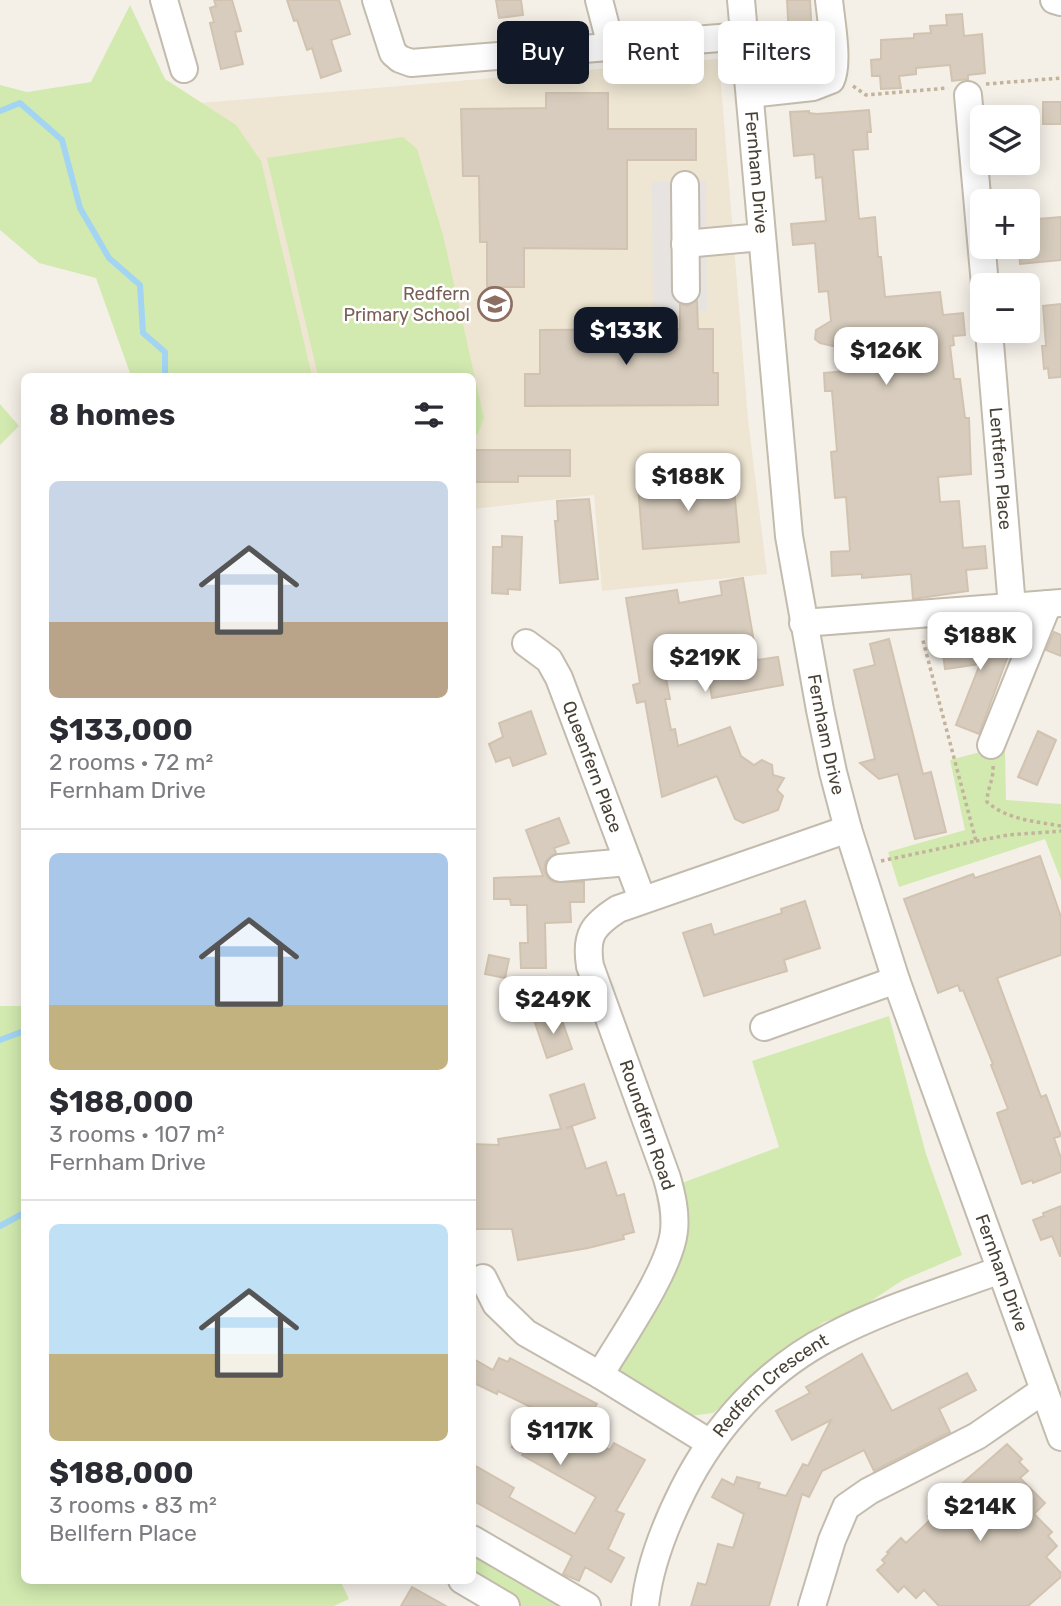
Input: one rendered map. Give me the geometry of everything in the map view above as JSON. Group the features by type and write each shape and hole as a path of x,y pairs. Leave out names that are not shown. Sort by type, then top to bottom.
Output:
{"street":[{"path":"164,0 184,69"},
{"path":"376,0 393,53 411,63 603,47"},
{"path":"599,0 604,21"},
{"name":"Fernham Drive","path":"741,0 743,21"},
{"path":"829,0 830,21"},
{"path":"1054,0 1061,2"},
{"name":"Fernham Drive","path":"750,84 789,536 803,623 833,772 896,980 1061,1437"},
{"path":"751,94 825,84"},
{"path":"960,91 983,273"},
{"path":"685,185 685,290"},
{"path":"685,244 762,237"},
{"name":"Lentfern Place","path":"990,343 1012,607"},
{"path":"803,623 1055,603 992,745"},
{"name":"Queenfern Place","path":"526,643 548,660 559,678 642,899"},
{"name":"Roundfern Road","path":"600,1375 655,1282 674,1234 675,1214 667,1178 590,966 588,939 603,919 618,909 848,828"},
{"path":"560,868 628,862"},
{"path":"764,1027 896,980"},
{"name":"Redfern Crescent","path":"645,1606 658,1549 672,1512 710,1443 751,1395 798,1357 831,1336 876,1316 1000,1270"},
{"path":"483,1278 496,1304 526,1333 710,1443"},
{"path":"812,1606 832,1540 846,1507 869,1490 977,1436 1044,1390"},
{"path":"476,1541 587,1606"},
{"path":"469,1584 506,1606"}],"path":[{"path":"835,76 866,95 960,91 978,85 1061,78"},
{"path":"918,614 975,841"},
{"path":"992,745 994,776 987,789 987,802 1009,816 1061,828"},
{"path":"860,865 975,841 1061,828"}],"shaded area":[{"name":"Redfern Primary School","path":"704,60 718,60 748,419 767,574 602,591 594,495 476,509 476,373 268,373 200,103 497,78 497,84 589,84 589,70 603,69 603,84 704,84"},
{"path":"706,181 707,311 653,311 652,182"}],"green space":[{"path":"130,5 165,79 236,125 261,161 311,373 130,373 96,278 39,263 0,230 0,85 27,92 91,82"},
{"path":"403,137 417,149 443,235 474,373 317,373 267,158"},
{"path":"476,382 484,418 476,435"},
{"path":"0,404 19,426 0,445"},
{"path":"1005,750 1006,800 1061,804 1061,880 1045,839 899,887 888,852 965,830 950,760 980,752"},
{"path":"0,1006 21,1006 21,1584 342,1584 349,1599 334,1606 0,1606"},
{"path":"889,1016 926,1154 962,1255 903,1280 851,1314 824,1322 763,1366 745,1387 713,1413 690,1416 622,1378 619,1368 686,1244 686,1210 682,1183 779,1147 752,1061"},
{"path":"476,1550 574,1606 521,1606 476,1583"}],"building":[{"path":"214,0 232,0 241,31 235,32 243,64 221,69 210,23 214,22 210,8 216,6"},
{"path":"287,0 339,0 350,34 331,40 341,71 321,78 312,48 307,50"},
{"path":"496,0 521,0 523,15 499,18"},
{"path":"787,0 810,0 811,21 788,21"},
{"path":"962,14 964,36 982,34 985,73 952,81 950,65 916,68 916,74 899,76 901,88 881,89 880,76 872,76 871,60 881,59 881,40 914,38 914,34 931,33 930,26 947,25 946,15"},
{"path":"546,93 608,93 608,129 696,129 696,160 627,160 627,249 524,248 524,287 487,287 487,242 480,242 479,176 463,176 461,109 546,108"},
{"path":"1043,102 1061,102 1061,124 1043,124"},
{"path":"869,110 871,132 867,132 868,149 853,150 859,219 875,217 885,297 940,292 943,315 963,313 965,335 953,336 954,345 950,346 954,379 960,379 965,418 969,418 971,474 938,477 940,502 959,501 963,548 985,546 987,568 966,570 968,591 913,599 911,574 862,578 862,574 832,576 831,552 850,551 846,497 835,498 831,452 837,451 832,391 825,391 824,373 917,365 820,343 815,339 816,330 831,321 828,291 819,292 815,243 793,245 791,224 826,221 822,177 816,178 814,154 794,156 790,112 809,111 817,114"},
{"path":"1061,217 1061,260 1020,264 1020,259 1040,259 1040,219"},
{"path":"697,300 698,329 713,329 713,373 718,373 718,405 525,406 525,374 540,374 540,330 680,329 680,304 687,306"},
{"path":"1061,304 1061,377 1049,378 1048,368 1044,369 1042,346 1046,346 1043,306"},
{"path":"476,450 570,450 570,476 518,476 518,482 476,482"},
{"path":"733,477 739,542 643,549 638,485"},
{"path":"589,499 598,579 560,583 555,521 558,521 557,501"},
{"path":"502,536 522,537 520,590 508,589 508,594 492,593 493,547 502,547"},
{"path":"743,578 757,660 778,657 783,685 712,698 707,669 725,666 720,635 703,635 659,643 670,699 665,699 671,730 675,729 678,746 730,727 741,756 754,765 762,760 772,765 773,775 784,778 777,790 783,796 778,810 743,823 735,819 717,776 662,797 645,701 637,703 633,685 640,683 626,598 677,590 679,603 722,595 720,582"},
{"path":"1012,627 1013,648 979,734 956,725 980,664 945,669 942,645 988,639 987,629"},
{"path":"1054,632 1061,635 1061,656 1046,650"},
{"path":"889,639 923,774 931,772 946,832 915,839 898,774 879,779 860,763 875,759 854,670 875,665 870,644"},
{"path":"531,711 546,754 513,766 510,757 496,762 489,744 503,737 499,723"},
{"path":"1038,731 1056,740 1037,785 1018,777"},
{"path":"559,818 569,843 554,848 556,853 546,861 544,870 554,882 584,882 584,902 570,902 571,922 545,923 546,968 521,968 520,943 528,943 527,905 511,905 510,899 494,899 494,878 543,876 526,830"},
{"path":"1040,856 1061,917 1061,955 997,978 1041,1097 1046,1095 1061,1136 1054,1138 1061,1158 1061,1172 1033,1183 1032,1180 1022,1184 997,1113 1008,1109 963,990 960,991 958,985 938,993 904,899 973,874 975,878"},
{"path":"805,901 820,948 784,960 787,971 704,996 683,933 711,924 714,935 782,913 781,909"},
{"path":"489,955 509,959 505,978 485,974"},
{"path":"560,1015 572,1049 547,1058 535,1023"},
{"path":"584,1084 595,1118 566,1128 572,1127 586,1169 606,1162 617,1196 624,1194 634,1232 623,1235 624,1239 588,1248 518,1260 512,1229 476,1229 476,1144 499,1145 498,1139 561,1129 550,1095"},
{"path":"1061,1206 1060,1256 1052,1236 1041,1240 1033,1220"},
{"path":"862,1354 892,1411 967,1373 976,1390 939,1409 950,1432 874,1471 864,1450 822,1471 809,1497 802,1494 769,1606 691,1606 698,1583 706,1585 718,1544 733,1548 744,1514 712,1497 722,1479 734,1485 737,1477 760,1483 758,1488 786,1496 803,1464 808,1466 831,1420 792,1440 776,1411 810,1393 806,1387"},
{"path":"499,1358 508,1362 510,1358 597,1404 580,1433 610,1450 614,1443 645,1460 616,1511 624,1514 608,1549 624,1558 611,1582 585,1567 579,1581 563,1574 572,1556 476,1502 476,1466 514,1488 509,1497 575,1534 596,1497 512,1447 531,1407 498,1391 497,1394 476,1384 476,1360 493,1370"},
{"path":"1007,1444 1022,1459 1019,1462 1028,1471 1020,1478 1045,1503 1034,1514 1052,1532 1048,1536 1057,1546 1046,1557 1061,1573 1061,1577 1028,1606 939,1606 924,1590 916,1598 904,1586 898,1592 877,1570 885,1563 882,1560 889,1553 887,1552 901,1538 906,1543 931,1519 928,1516 948,1496"},
{"path":"412,1587 446,1606 401,1606"}],"waterway":[{"path":"0,111 20,103 62,140 80,208 109,258 140,285 143,333 165,352 165,373"},
{"path":"0,1040 21,1032"},
{"path":"0,1226 21,1215"}],"place":[{"name":"Redfern Primary School","path":"495,304"}]}
